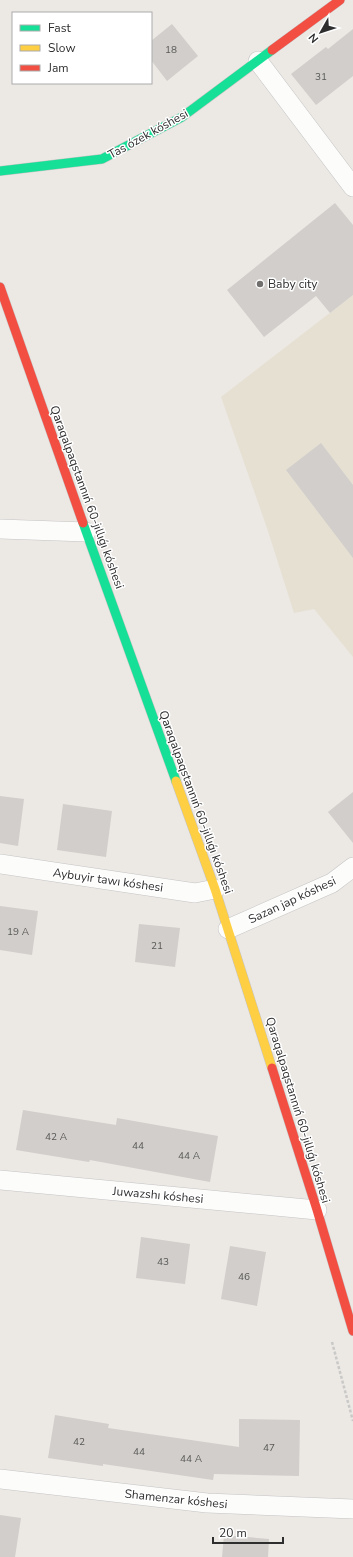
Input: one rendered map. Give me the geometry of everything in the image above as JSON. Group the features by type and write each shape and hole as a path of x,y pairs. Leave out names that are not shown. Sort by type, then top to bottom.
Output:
{"street":[{"name":"Tas ózek kóshesi","path":"0,172 102,159 182,117 340,0"},
{"path":"258,61 353,187"},
{"name":"Qaraqalpaqstannıń 60-jıllıǵı kóshesi","path":"0,287 86,532 215,889 317,1210 353,1331"},
{"path":"0,529 86,532"},
{"name":"Aybuyir tawı kóshesi","path":"0,864 195,892 215,889"},
{"name":"Sazan jap kóshesi","path":"228,929 332,883 353,867"},
{"name":"Juwazshı kóshesi","path":"0,1180 317,1210"},
{"name":"Shamenzar kóshesi","path":"0,1479 207,1503 353,1509"}],"shaded area":[{"path":"353,295 353,657 314,609 294,613 267,528 221,397"}],"building":[{"path":"172,24 198,56 167,81 152,61 152,40"},
{"path":"353,29 353,76 316,105 291,74 326,47 328,49"},
{"path":"335,203 353,225 353,295 330,313 316,296 264,337 227,290"},
{"path":"321,443 353,485 353,558 286,470"},
{"path":"353,792 353,843 328,812"},
{"path":"0,796 24,799 18,846 0,843"},
{"path":"63,804 112,811 106,857 57,850"},
{"path":"0,906 38,911 32,955 0,950"},
{"path":"139,924 180,928 175,967 135,962"},
{"path":"23,1110 116,1125 117,1118 218,1136 210,1182 90,1160 89,1162 16,1150"},
{"path":"141,1237 190,1244 185,1284 136,1278"},
{"path":"230,1246 266,1252 257,1306 221,1299"},
{"path":"55,1415 109,1424 108,1428 239,1447 239,1419 300,1420 299,1476 214,1474 213,1480 103,1464 103,1466 48,1458"},
{"path":"0,1515 21,1518 15,1557 0,1557"},
{"path":"224,1535 269,1539 268,1557 222,1557"}],"traffic: fast":[{"path":"0,171 102,159 182,117 272,50"},
{"path":"83,523 176,781"}],"traffic: slow":[{"path":"176,781 215,889 272,1068"}],"traffic: jam":[{"path":"272,50 340,0"},
{"path":"0,287 83,523"},
{"path":"272,1068 317,1210 353,1331"}],"place":[{"name":"Baby city","path":"260,284"}]}
